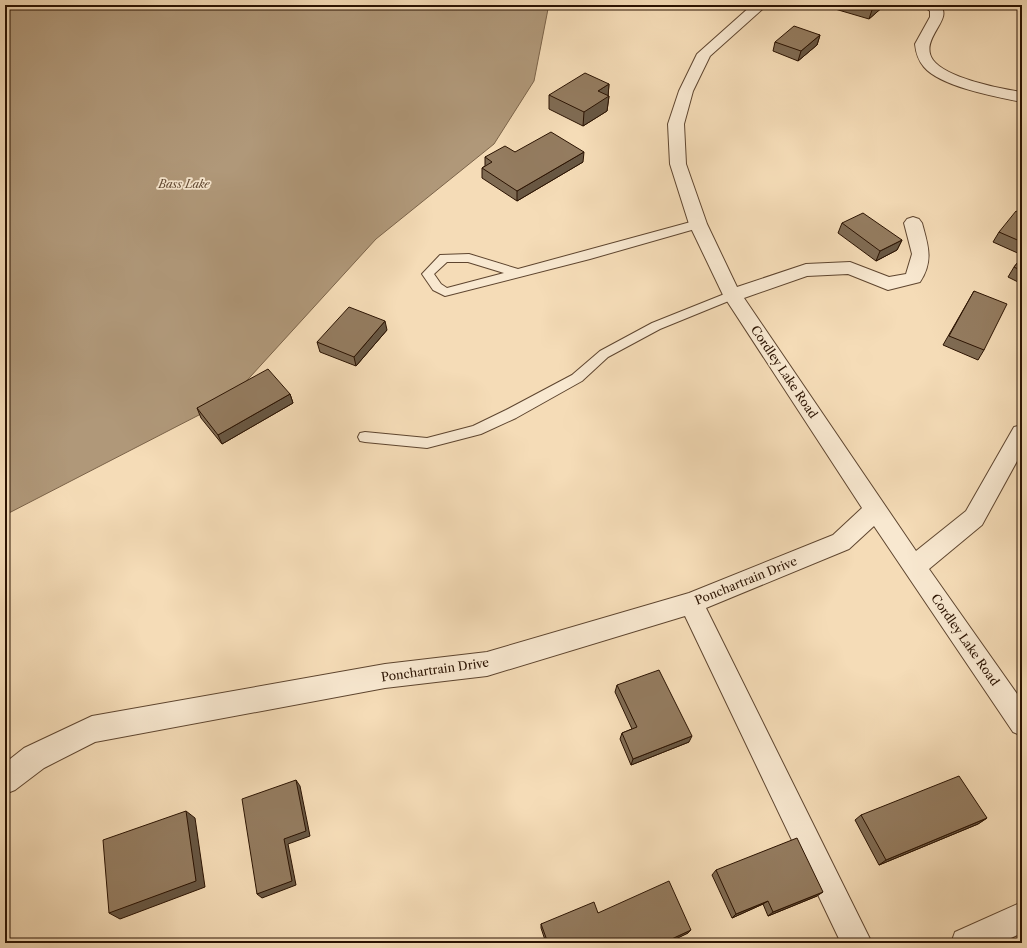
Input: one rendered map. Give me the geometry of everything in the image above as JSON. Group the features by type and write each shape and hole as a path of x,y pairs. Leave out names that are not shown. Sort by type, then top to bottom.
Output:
{"street":[{"name":"Cordley Lake Road","path":"760,5 704,54 686,91 676,124 678,164 698,224 732,295 914,567 1022,723"},
{"path":"929,5 936,9 937,16 922,44 925,58 931,66 953,79 1022,97"},
{"path":"732,295 806,270 850,268 888,284 914,278 921,254 913,223"},
{"path":"914,567 974,518 1022,433"},
{"name":"Ponchartrain Drive","path":"5,780 34,758 92,729 385,676 487,664 691,603 841,542 876,510"},
{"path":"691,603 857,943"},
{"path":"966,943 1022,916"}],"lane":[{"path":"517,273 469,258 444,258 428,274 437,287 445,292 597,254 698,224"},
{"path":"365,437 427,443 476,430 511,414 577,378 604,354 656,326 694,312 732,295"}],"water":[{"name":"Bass Lake","path":"5,5 547,5 548,9 534,81 494,144 376,239 230,399 5,515"}],"building":[{"path":"855,5 878,5 872,10"},
{"path":"794,26 820,35 801,51 775,42"},
{"path":"585,73 609,84 598,91 609,96 584,112 549,95"},
{"path":"551,132 584,152 517,191 482,168 492,162 485,157 505,146 515,152"},
{"path":"1016,211 1022,214 1022,242 999,232"},
{"path":"863,213 902,240 880,251 842,223"},
{"path":"1022,257 1022,271 1014,267"},
{"path":"974,291 1007,304 984,350 949,336"},
{"path":"349,307 385,321 354,357 317,342"},
{"path":"268,369 290,394 218,435 197,408"},
{"path":"659,670 692,736 633,759 622,733 637,727 617,685"},
{"path":"959,776 987,818 886,860 861,815"},
{"path":"296,780 306,831 284,839 292,881 257,894 242,799"},
{"path":"186,811 196,881 109,913 103,840"},
{"path":"797,838 823,892 773,912 768,901 736,914 716,870"},
{"path":"669,881 691,930 663,943 548,943 541,924 594,902 598,913"}]}
